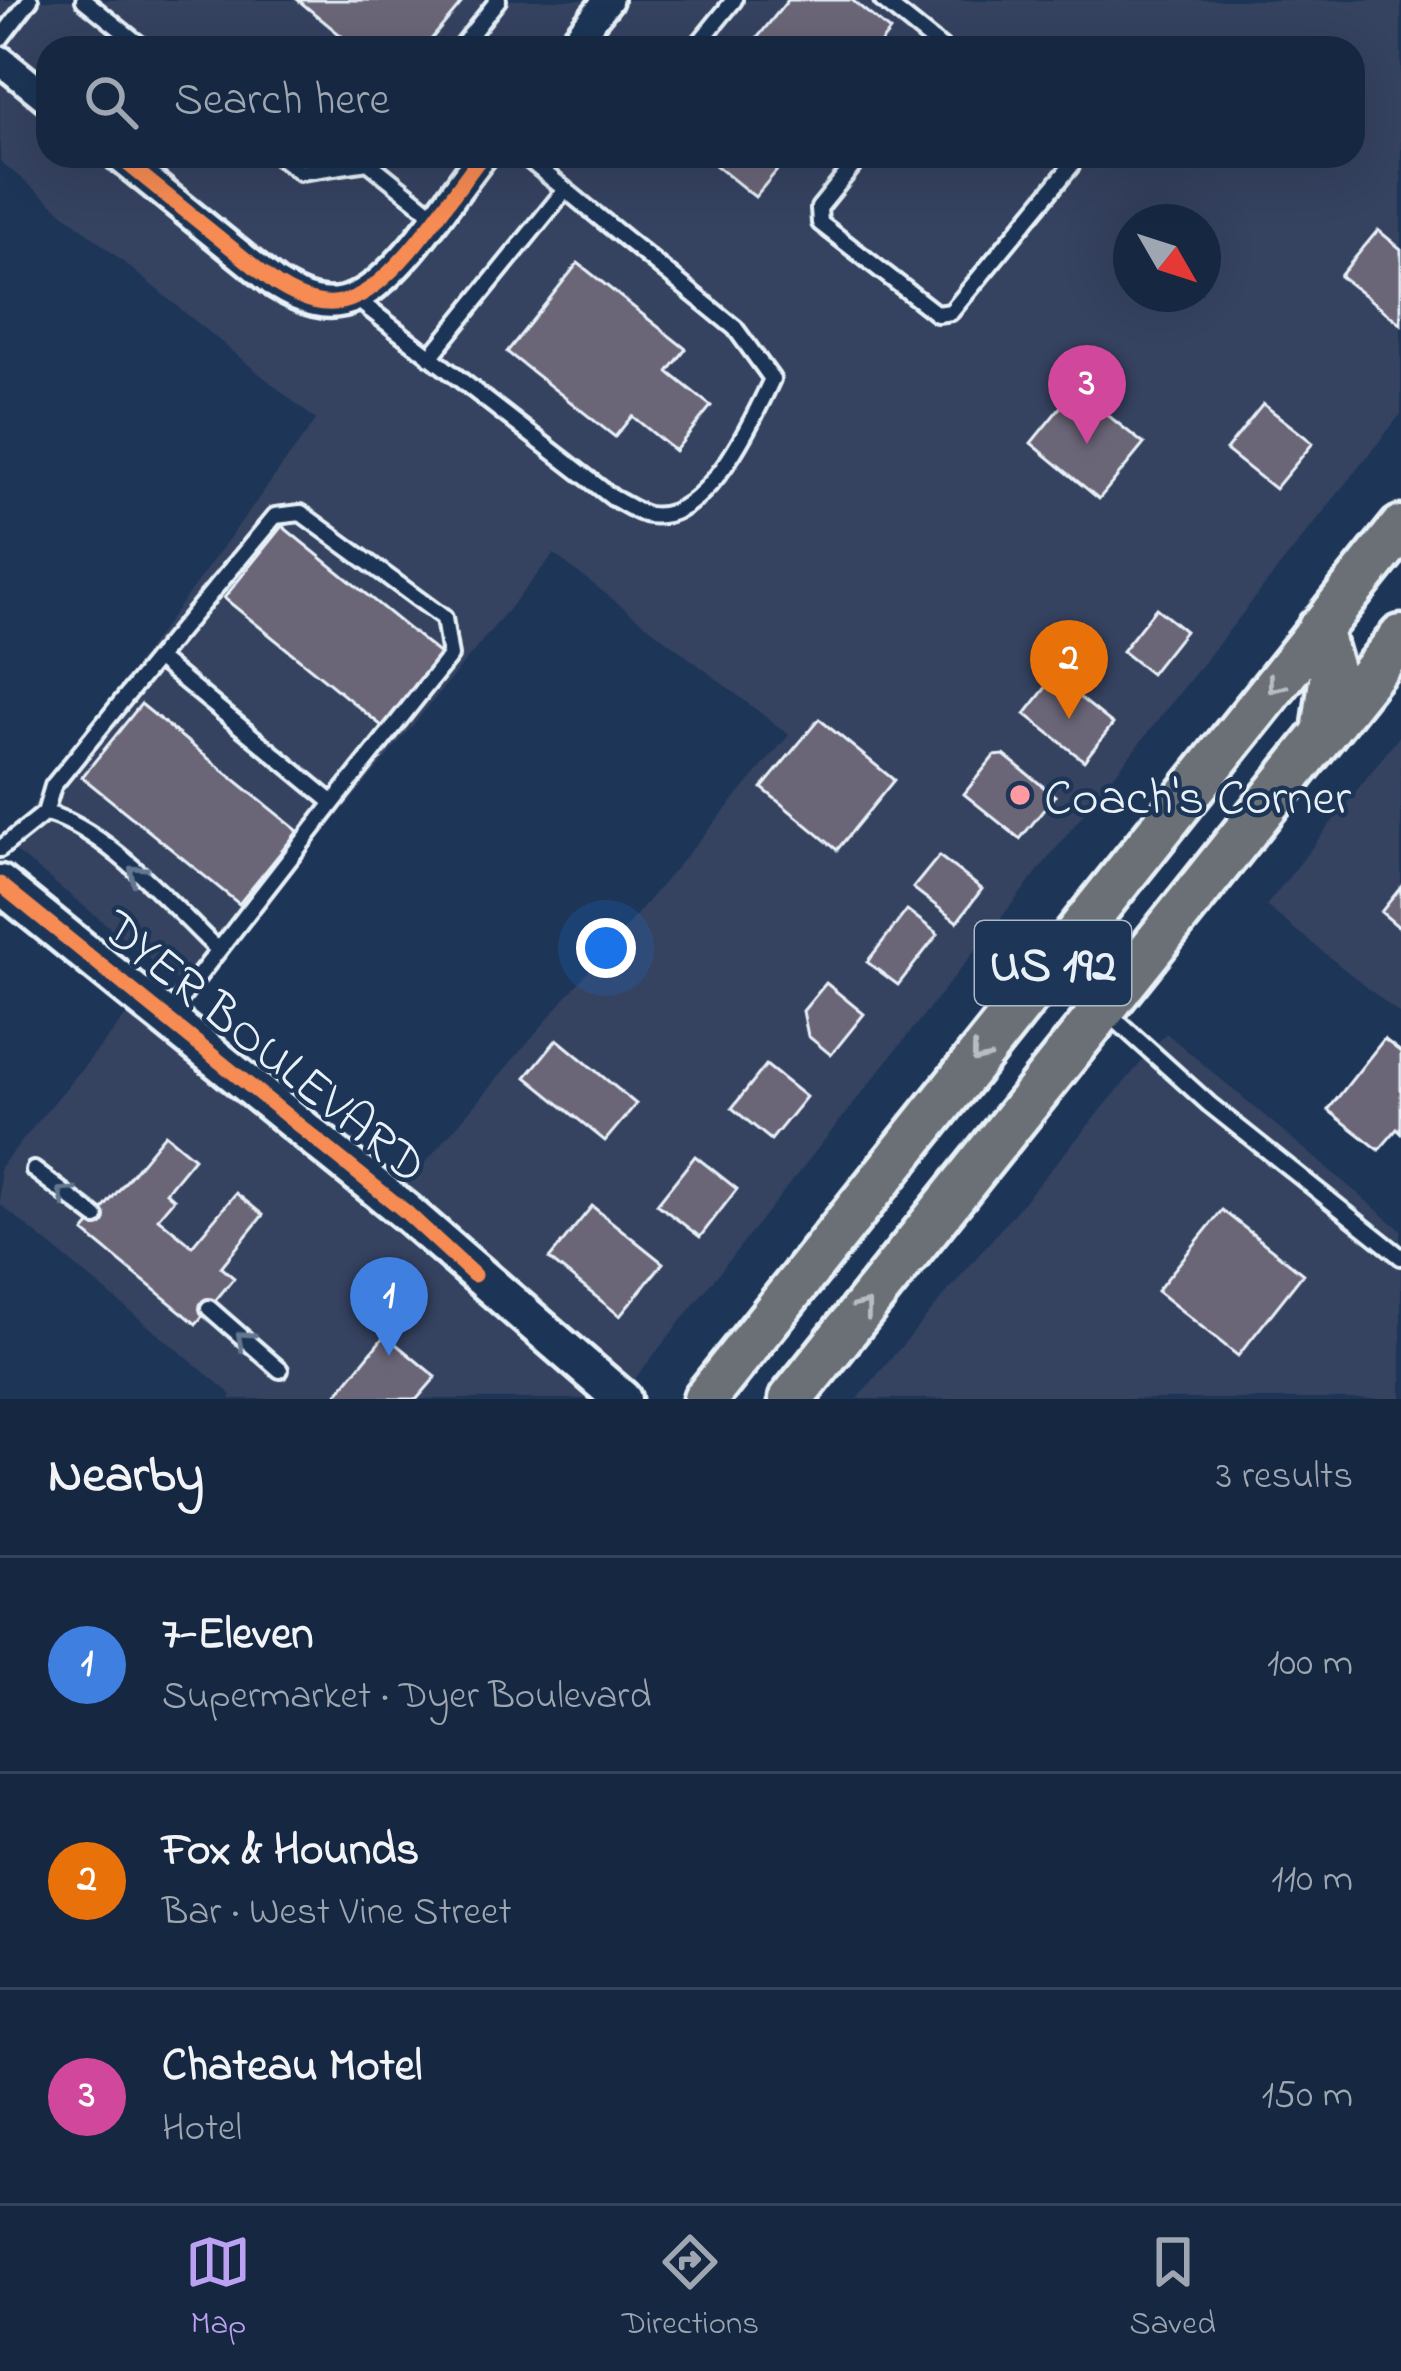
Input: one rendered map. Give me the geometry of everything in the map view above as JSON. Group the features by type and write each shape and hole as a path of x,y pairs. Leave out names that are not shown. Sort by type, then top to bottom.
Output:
{"highway":[{"name":"US 192","path":"705,1399 1401,528"},
{"path":"1319,629 1332,673 1323,734"},
{"name":"US 192","path":"791,1399 1401,638"}],"main road":[{"name":"DYER BOULEVARD","path":"0,884 406,1211 622,1399"}],"street":[{"path":"579,36 608,0"},
{"path":"0,60 36,89"},
{"path":"133,168 276,284 300,298 325,303 355,298 385,275 472,168"}],"lane":[{"path":"0,39 30,0"},
{"path":"84,0 129,36"},
{"path":"470,36 498,0"},
{"path":"705,36 734,0"},
{"path":"882,0 927,36"},
{"path":"380,168 434,215"},
{"path":"355,298 613,498 649,515 681,510 740,449 772,379 735,328 538,168"},
{"path":"851,168 819,208 820,223 937,314 952,312 1069,168"},
{"path":"430,357 565,190"},
{"path":"0,849 45,814 53,786 275,516 301,513 444,618 450,656 216,948 166,1018"},
{"path":"157,658 333,803"},
{"path":"45,814 63,818 131,868 216,948"},
{"path":"1104,1010 1209,1104 1401,1257"},
{"path":"34,1170 96,1217"},
{"path":"209,1308 280,1370"}],"shaded area":[{"path":"0,0 1401,0 1401,414 630,1385 403,1189 789,735 554,554 192,993 5,843 316,420 0,161"},
{"path":"1401,734 1401,1015 1266,906"},
{"path":"131,1010 396,1223 597,1399 230,1399 232,1395 0,1204 0,1167"},
{"path":"1166,1033 1401,1230 1401,1399 857,1399"}],"building":[{"path":"298,0 464,0 434,36 342,36"},
{"path":"788,0 852,0 890,31 886,36 759,36"},
{"path":"719,168 779,168 755,197"},
{"path":"1378,230 1401,249 1401,324 1340,276"},
{"path":"578,263 686,349 668,372 711,406 675,451 632,416 615,437 507,352"},
{"path":"1075,389 1144,444 1099,499 1031,443"},
{"path":"1263,404 1313,443 1275,489 1226,450"},
{"path":"282,526 441,655 383,727 224,598"},
{"path":"1156,608 1185,631 1151,674 1122,651"},
{"path":"1054,677 1113,724 1084,761 1025,714"},
{"path":"141,704 298,831 239,904 82,777"},
{"path":"819,719 894,780 837,850 762,788"},
{"path":"1004,755 1055,796 1020,839 964,794 994,756"},
{"path":"939,856 982,889 957,922 913,888"},
{"path":"1401,887 1401,929 1381,912"},
{"path":"907,910 938,934 898,985 867,962"},
{"path":"826,983 864,1014 831,1055 808,1036 803,1011"},
{"path":"557,1039 636,1104 605,1141 526,1077"},
{"path":"1384,1039 1401,1052 1401,1133 1397,1129 1379,1150 1328,1110"},
{"path":"766,1065 806,1097 771,1140 732,1108"},
{"path":"165,1134 194,1158 166,1192 174,1199 158,1218 192,1246 236,1193 263,1215 221,1267 234,1278 196,1324 84,1232"},
{"path":"695,1156 737,1189 700,1237 657,1204"},
{"path":"592,1206 663,1263 620,1316 549,1259"},
{"path":"1222,1210 1303,1274 1238,1356 1157,1291"},
{"path":"385,1335 436,1377 417,1399 343,1399 337,1394"}],"cycle path":[{"path":"133,168 276,284 325,303 356,297 390,272 473,168"},
{"path":"0,884 406,1212 474,1275"}],"place":[{"name":"Chateau Motel","path":"1087,444"},
{"name":"Fox & Hounds","path":"1069,719"},
{"name":"Coach's Corner","path":"1020,795"},
{"name":"7-Eleven","path":"389,1356"}]}
